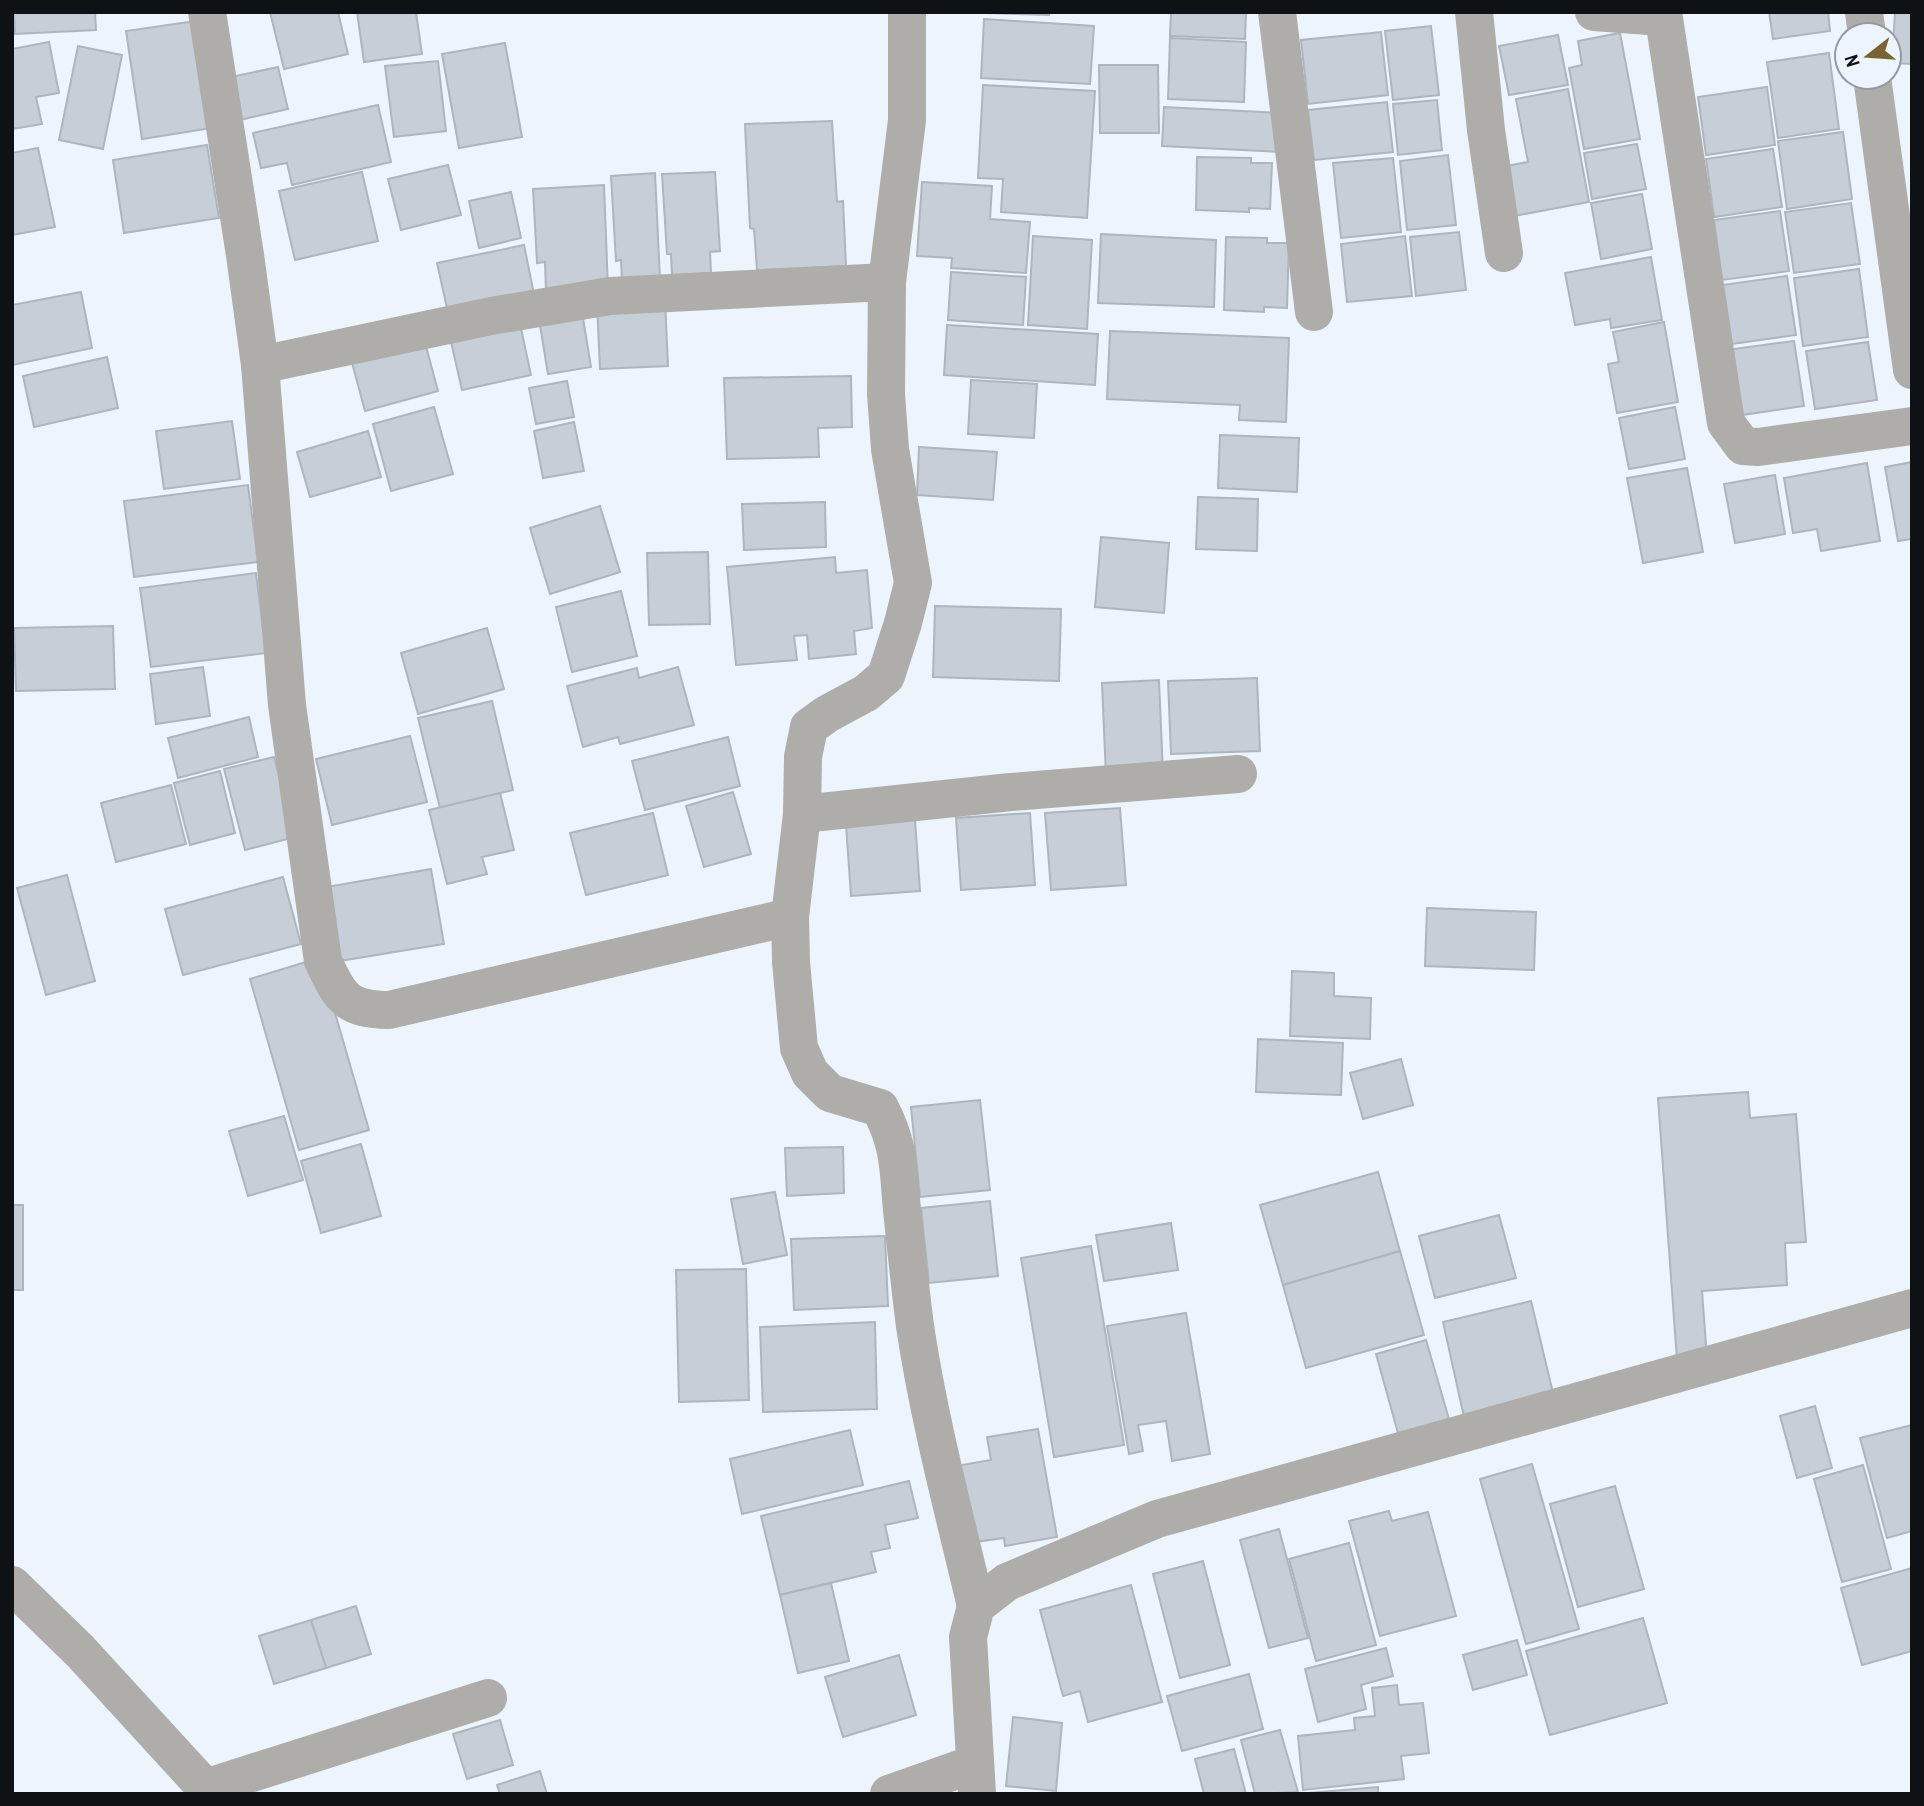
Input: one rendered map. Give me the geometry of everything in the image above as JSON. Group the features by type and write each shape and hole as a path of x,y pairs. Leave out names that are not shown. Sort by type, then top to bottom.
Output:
{"street":[{"path":"207,12 246,255 260,365 287,705 323,961 340,995 364,1009 389,1010 790,917"},
{"path":"889,1794 976,1779 968,1637 976,1606 928,1398 915,1326 899,1164 892,1132 880,1108 830,1093 810,1073 799,1048 790,917 802,814 803,757 809,727 866,693 886,676 913,583 890,449 886,394 887,282 907,120 907,12"},
{"path":"1276,12 1314,312"},
{"path":"1474,12 1486,130 1504,253"},
{"path":"1594,12 1663,15 1726,423 1734,437 1743,446 1758,447 1912,426"},
{"path":"1874,91 1912,370"},
{"path":"260,365 491,316 610,296 887,282"},
{"path":"802,814 1011,792 1238,774"},
{"path":"976,1606 1007,1582 1157,1519 1912,1308"},
{"path":"12,1585 80,1651 208,1791 488,1698"}],"building":[{"path":"14,12 95,12 96,30 15,34"},
{"path":"270,12 338,12 348,54 284,69"},
{"path":"357,12 416,12 422,54 364,62"},
{"path":"1049,12 1049,15 987,13"},
{"path":"1171,12 1246,12 1245,39 1170,36"},
{"path":"1769,12 1828,12 1830,31 1773,39"},
{"path":"1895,12 1912,12 1912,64 1903,64 1903,21 1894,21"},
{"path":"984,19 1094,26 1090,84 981,78"},
{"path":"196,21 212,128 142,139 126,31"},
{"path":"1431,26 1439,95 1393,100 1385,31"},
{"path":"1381,32 1388,95 1308,104 1301,40"},
{"path":"1620,33 1640,139 1584,149 1569,68 1582,65 1578,41"},
{"path":"1558,35 1568,85 1509,95 1499,46"},
{"path":"1170,38 1246,42 1244,102 1168,99"},
{"path":"49,42 59,93 36,97 42,124 12,129 12,49"},
{"path":"505,43 522,137 459,148 442,54"},
{"path":"78,46 122,55 103,149 59,140"},
{"path":"1829,53 1839,129 1778,138 1767,62"},
{"path":"438,61 446,131 394,137 385,66"},
{"path":"1099,65 1158,65 1159,133 1100,133"},
{"path":"278,67 288,109 240,120 231,77"},
{"path":"983,85 1095,91 1087,218 1001,212 1003,179 978,178"},
{"path":"1767,87 1775,145 1706,155 1698,97"},
{"path":"1568,89 1589,202 1514,216 1506,166 1528,162 1516,99"},
{"path":"1437,100 1442,150 1398,155 1393,104"},
{"path":"1387,102 1393,152 1314,160 1308,110"},
{"path":"378,105 391,162 292,185 287,163 261,168 253,133"},
{"path":"1164,107 1282,113 1280,152 1162,146"},
{"path":"832,121 837,202 843,201 846,266 757,270 754,229 750,228 745,124"},
{"path":"1843,132 1852,199 1787,209 1778,141"},
{"path":"1637,144 1646,189 1592,199 1584,153"},
{"path":"207,145 219,218 124,233 113,160"},
{"path":"38,148 55,227 12,235 12,153"},
{"path":"1773,149 1782,207 1714,217 1706,159"},
{"path":"1448,155 1456,225 1407,230 1400,161"},
{"path":"1197,157 1251,158 1251,163 1272,163 1270,209 1249,208 1249,212 1196,210"},
{"path":"1393,158 1401,232 1341,238 1333,163"},
{"path":"448,165 461,215 401,230 388,179"},
{"path":"362,172 378,241 295,260 279,191"},
{"path":"715,172 720,251 710,252 711,273 672,275 671,254 667,254 662,174"},
{"path":"655,173 660,280 622,283 621,260 616,261 611,176"},
{"path":"922,182 992,186 990,219 1030,222 1026,273 951,268 952,258 917,256"},
{"path":"604,185 608,289 546,292 545,262 537,263 533,189"},
{"path":"511,192 521,238 479,248 469,201"},
{"path":"1642,194 1652,249 1601,259 1591,203"},
{"path":"1851,203 1860,264 1794,273 1785,212"},
{"path":"1780,211 1789,271 1722,280 1714,220"},
{"path":"1459,232 1466,290 1416,296 1410,237"},
{"path":"1101,234 1216,240 1214,307 1098,303"},
{"path":"1033,236 1092,240 1087,329 1028,325"},
{"path":"1405,236 1412,296 1347,302 1341,244"},
{"path":"1226,237 1267,238 1267,243 1289,243 1287,308 1264,307 1264,312 1224,310"},
{"path":"524,245 535,299 449,317 437,263"},
{"path":"1651,257 1662,320 1611,328 1610,319 1575,325 1565,273"},
{"path":"1859,269 1868,337 1803,346 1794,278"},
{"path":"951,272 1026,277 1023,325 948,320"},
{"path":"1787,276 1796,335 1731,344 1722,285"},
{"path":"81,292 92,348 12,365 12,305"},
{"path":"665,300 668,366 600,369 597,303"},
{"path":"581,306 591,367 548,374 538,313"},
{"path":"519,319 531,375 462,390 449,333"},
{"path":"1664,322 1678,402 1617,413 1608,364 1619,362 1613,332"},
{"path":"947,325 1098,334 1095,385 944,375"},
{"path":"1110,331 1289,338 1286,422 1239,420 1240,405 1107,399"},
{"path":"424,339 438,391 365,411 351,359"},
{"path":"1794,341 1804,406 1742,415 1733,349"},
{"path":"1868,342 1877,400 1815,409 1806,351"},
{"path":"107,357 118,408 34,427 23,376"},
{"path":"851,376 852,427 818,428 819,457 727,459 724,378"},
{"path":"971,380 1037,384 1034,438 968,434"},
{"path":"567,381 574,417 536,424 529,388"},
{"path":"434,407 453,474 391,491 373,424"},
{"path":"1675,407 1685,459 1629,469 1619,418"},
{"path":"232,421 240,479 164,489 156,431"},
{"path":"574,422 584,471 543,478 534,431"},
{"path":"368,431 381,477 310,497 297,452"},
{"path":"1220,435 1299,438 1297,492 1218,488"},
{"path":"919,447 997,452 993,500 917,495"},
{"path":"1912,462 1912,539 1898,541 1885,467"},
{"path":"1867,463 1880,541 1821,551 1817,529 1793,533 1784,478"},
{"path":"1687,468 1703,552 1643,563 1627,478"},
{"path":"1775,475 1785,534 1735,543 1724,484"},
{"path":"248,485 258,562 134,577 124,501"},
{"path":"1198,497 1258,499 1257,551 1196,549"},
{"path":"825,502 826,547 744,550 742,504"},
{"path":"600,506 620,572 550,594 530,528"},
{"path":"1101,537 1169,543 1164,613 1095,607"},
{"path":"708,552 710,624 649,625 647,553"},
{"path":"835,557 836,573 867,570 872,628 854,631 856,654 809,659 807,635 794,636 797,660 736,665 727,567"},
{"path":"256,573 266,653 151,667 140,588"},
{"path":"621,591 637,656 572,672 556,607"},
{"path":"935,606 1061,609 1059,681 933,677"},
{"path":"113,626 115,689 16,691 14,628"},
{"path":"487,628 504,689 418,714 401,653"},
{"path":"203,667 210,716 156,724 150,674"},
{"path":"678,667 694,725 620,744 618,737 583,747 567,686 637,668 639,678"},
{"path":"1257,678 1260,751 1171,754 1168,681"},
{"path":"1159,680 1163,774 1106,777 1102,683"},
{"path":"492,701 513,790 440,808 418,718"},
{"path":"249,717 258,757 178,778 168,738"},
{"path":"410,736 427,802 332,825 316,759"},
{"path":"728,737 740,786 645,810 632,761"},
{"path":"274,757 295,837 245,850 224,769"},
{"path":"220,771 235,833 190,845 174,783"},
{"path":"171,785 186,844 116,862 101,803"},
{"path":"733,792 751,854 704,867 686,806"},
{"path":"500,793 514,850 482,857 487,874 447,884 429,810"},
{"path":"1120,808 1126,885 1051,890 1045,813"},
{"path":"653,813 668,875 586,895 570,833"},
{"path":"1030,813 1035,885 961,890 956,818"},
{"path":"915,820 920,891 851,896 846,825"},
{"path":"431,869 444,944 327,963 315,889"},
{"path":"67,875 95,981 46,995 17,888"},
{"path":"283,877 301,944 183,975 165,909"},
{"path":"1427,908 1536,912 1534,970 1425,966"},
{"path":"319,958 369,1130 299,1150 250,979"},
{"path":"1292,971 1334,973 1334,996 1371,998 1370,1039 1290,1036"},
{"path":"1258,1039 1343,1043 1341,1095 1256,1092"},
{"path":"1401,1059 1413,1105 1363,1119 1350,1073"},
{"path":"1748,1092 1750,1118 1796,1114 1806,1242 1785,1243 1787,1285 1702,1291 1707,1358 1677,1360 1658,1098"},
{"path":"980,1100 990,1190 920,1197 911,1107"},
{"path":"284,1116 303,1180 248,1196 229,1131"},
{"path":"361,1144 381,1216 321,1233 301,1161"},
{"path":"843,1147 844,1193 787,1196 785,1148"},
{"path":"1378,1172 1400,1251 1283,1285 1260,1205"},
{"path":"775,1192 787,1255 743,1264 731,1199"},
{"path":"990,1201 998,1276 929,1283 921,1208"},
{"path":"12,1205 23,1205 23,1290 12,1290"},
{"path":"1499,1215 1516,1278 1435,1298 1419,1236"},
{"path":"1171,1223 1178,1270 1104,1281 1096,1235"},
{"path":"885,1236 888,1306 794,1310 791,1239"},
{"path":"1091,1246 1124,1445 1054,1457 1021,1258"},
{"path":"1400,1251 1424,1335 1306,1368 1283,1285"},
{"path":"746,1269 749,1400 679,1402 676,1270"},
{"path":"1531,1301 1554,1397 1464,1417 1443,1322"},
{"path":"1186,1313 1210,1454 1172,1461 1166,1421 1138,1425 1143,1451 1129,1454 1107,1326"},
{"path":"875,1322 877,1409 763,1412 760,1327"},
{"path":"1426,1340 1449,1419 1398,1433 1376,1354"},
{"path":"1815,1406 1832,1468 1797,1478 1780,1416"},
{"path":"1912,1425 1912,1531 1887,1538 1860,1438"},
{"path":"1038,1429 1057,1537 1005,1546 1004,1538 968,1543 956,1466 991,1460 987,1437"},
{"path":"850,1430 863,1485 742,1514 730,1459"},
{"path":"1532,1464 1579,1629 1526,1644 1480,1479"},
{"path":"1863,1465 1891,1569 1842,1582 1814,1479"},
{"path":"909,1481 918,1518 885,1525 890,1548 871,1552 876,1572 780,1595 761,1516"},
{"path":"1615,1486 1644,1589 1578,1607 1550,1504"},
{"path":"1389,1511 1392,1521 1428,1512 1456,1616 1380,1636 1349,1521"},
{"path":"1279,1529 1308,1638 1269,1648 1240,1540"},
{"path":"1349,1543 1376,1645 1316,1661 1289,1559"},
{"path":"1203,1561 1230,1665 1180,1678 1153,1574"},
{"path":"1912,1568 1912,1651 1862,1665 1841,1588"},
{"path":"831,1583 849,1661 798,1673 780,1595"},
{"path":"1131,1585 1162,1702 1088,1722 1080,1691 1063,1696 1040,1610"},
{"path":"356,1606 371,1654 326,1668 311,1620"},
{"path":"1643,1618 1667,1703 1550,1735 1526,1651"},
{"path":"311,1620 326,1668 274,1684 259,1636"},
{"path":"1517,1640 1527,1675 1473,1690 1463,1655"},
{"path":"1386,1648 1393,1676 1361,1685 1366,1709 1318,1722 1305,1669"},
{"path":"899,1655 916,1715 843,1737 825,1677"},
{"path":"1249,1674 1263,1729 1182,1751 1167,1696"},
{"path":"1397,1685 1399,1705 1423,1703 1429,1753 1401,1756 1404,1779 1303,1790 1298,1736 1355,1730 1354,1718 1375,1716 1372,1688"},
{"path":"1013,1717 1062,1723 1056,1791 1006,1786"},
{"path":"500,1720 513,1765 467,1779 453,1734"},
{"path":"1280,1730 1298,1792 1255,1794 1241,1740"},
{"path":"1234,1749 1246,1794 1204,1794 1195,1759"},
{"path":"540,1771 547,1794 500,1794 497,1785"},
{"path":"1378,1787 1378,1794 1308,1793"}]}
